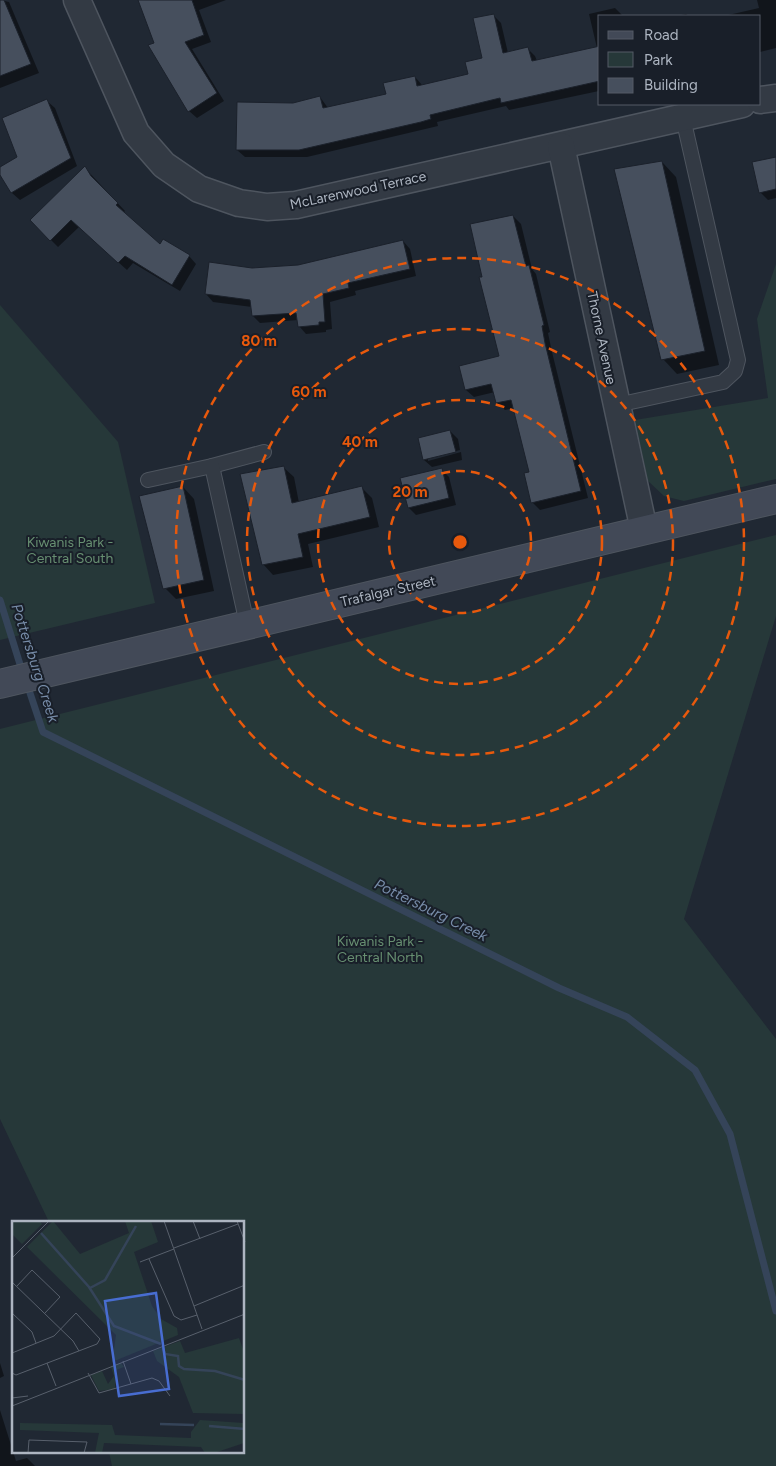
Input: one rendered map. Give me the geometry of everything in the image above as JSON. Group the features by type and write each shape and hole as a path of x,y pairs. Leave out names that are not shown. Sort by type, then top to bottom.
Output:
{"main road":[{"name":"Trafalgar Street","path":"0,684 776,499"}],"street":[{"name":"McLarenwood Terrace","path":"77,0 136,133 164,165 199,189 239,203 267,207 296,206 738,105"},
{"path":"761,100 776,98"},
{"name":"Thorne Avenue","path":"561,146 644,530"}],"lane":[{"path":"617,405 722,382 735,372 738,360 683,118"},
{"path":"148,480 264,452"},
{"path":"212,466 247,624"}],"green space":[{"path":"776,264 776,479 684,501 664,496 648,481 635,420 768,398 757,319"},
{"name":"Kiwanis Park - Central South","path":"0,305 118,442 155,603 0,640"},
{"name":"Kiwanis Park - Central North","path":"776,535 776,616 684,919 776,1039 776,1466 112,1466 109,1454 245,1454 245,1221 49,1221 0,1119 0,729"}],"building":[{"path":"0,0 4,0 31,64 0,76"},
{"path":"138,0 192,0 204,35 185,42 217,93 188,112 148,45 154,43"},
{"path":"494,14 503,53 528,47 532,61 598,46 598,81 501,103 500,98 430,115 431,119 421,122 299,150 236,150 237,102 293,103 320,96 323,108 386,94 383,83 415,76 417,86 468,74 465,62 482,58 473,18"},
{"path":"47,99 71,158 11,193 0,175 0,167 17,157 2,118"},
{"path":"776,157 776,189 759,193 752,162"},
{"path":"662,161 705,351 661,360 614,169"},
{"path":"85,166 91,176 118,203 116,205 160,244 163,239 190,255 172,285 125,256 118,263 71,220 50,241 30,220"},
{"path":"513,215 526,266 529,265 544,325 542,326 545,343 581,491 531,503 524,473 529,472 511,400 496,403 491,384 465,390 459,366 499,356 479,277 482,277 470,224"},
{"path":"403,240 410,269 348,283 349,288 323,294 325,322 319,322 319,325 298,327 296,313 252,316 250,300 205,294 209,262 252,268 298,265"},
{"path":"450,430 456,452 423,460 418,438"},
{"path":"284,466 292,503 362,486 370,517 298,534 303,557 262,565 240,474"},
{"path":"442,468 449,498 408,508 400,478"},
{"path":"183,486 204,580 163,589 139,496"}],"waterway":[{"name":"Pottersburg Creek","path":"0,600 23,674"},
{"name":"Pottersburg Creek","path":"27,684 43,732 559,988 627,1017 695,1070 730,1134 776,1311"}]}
